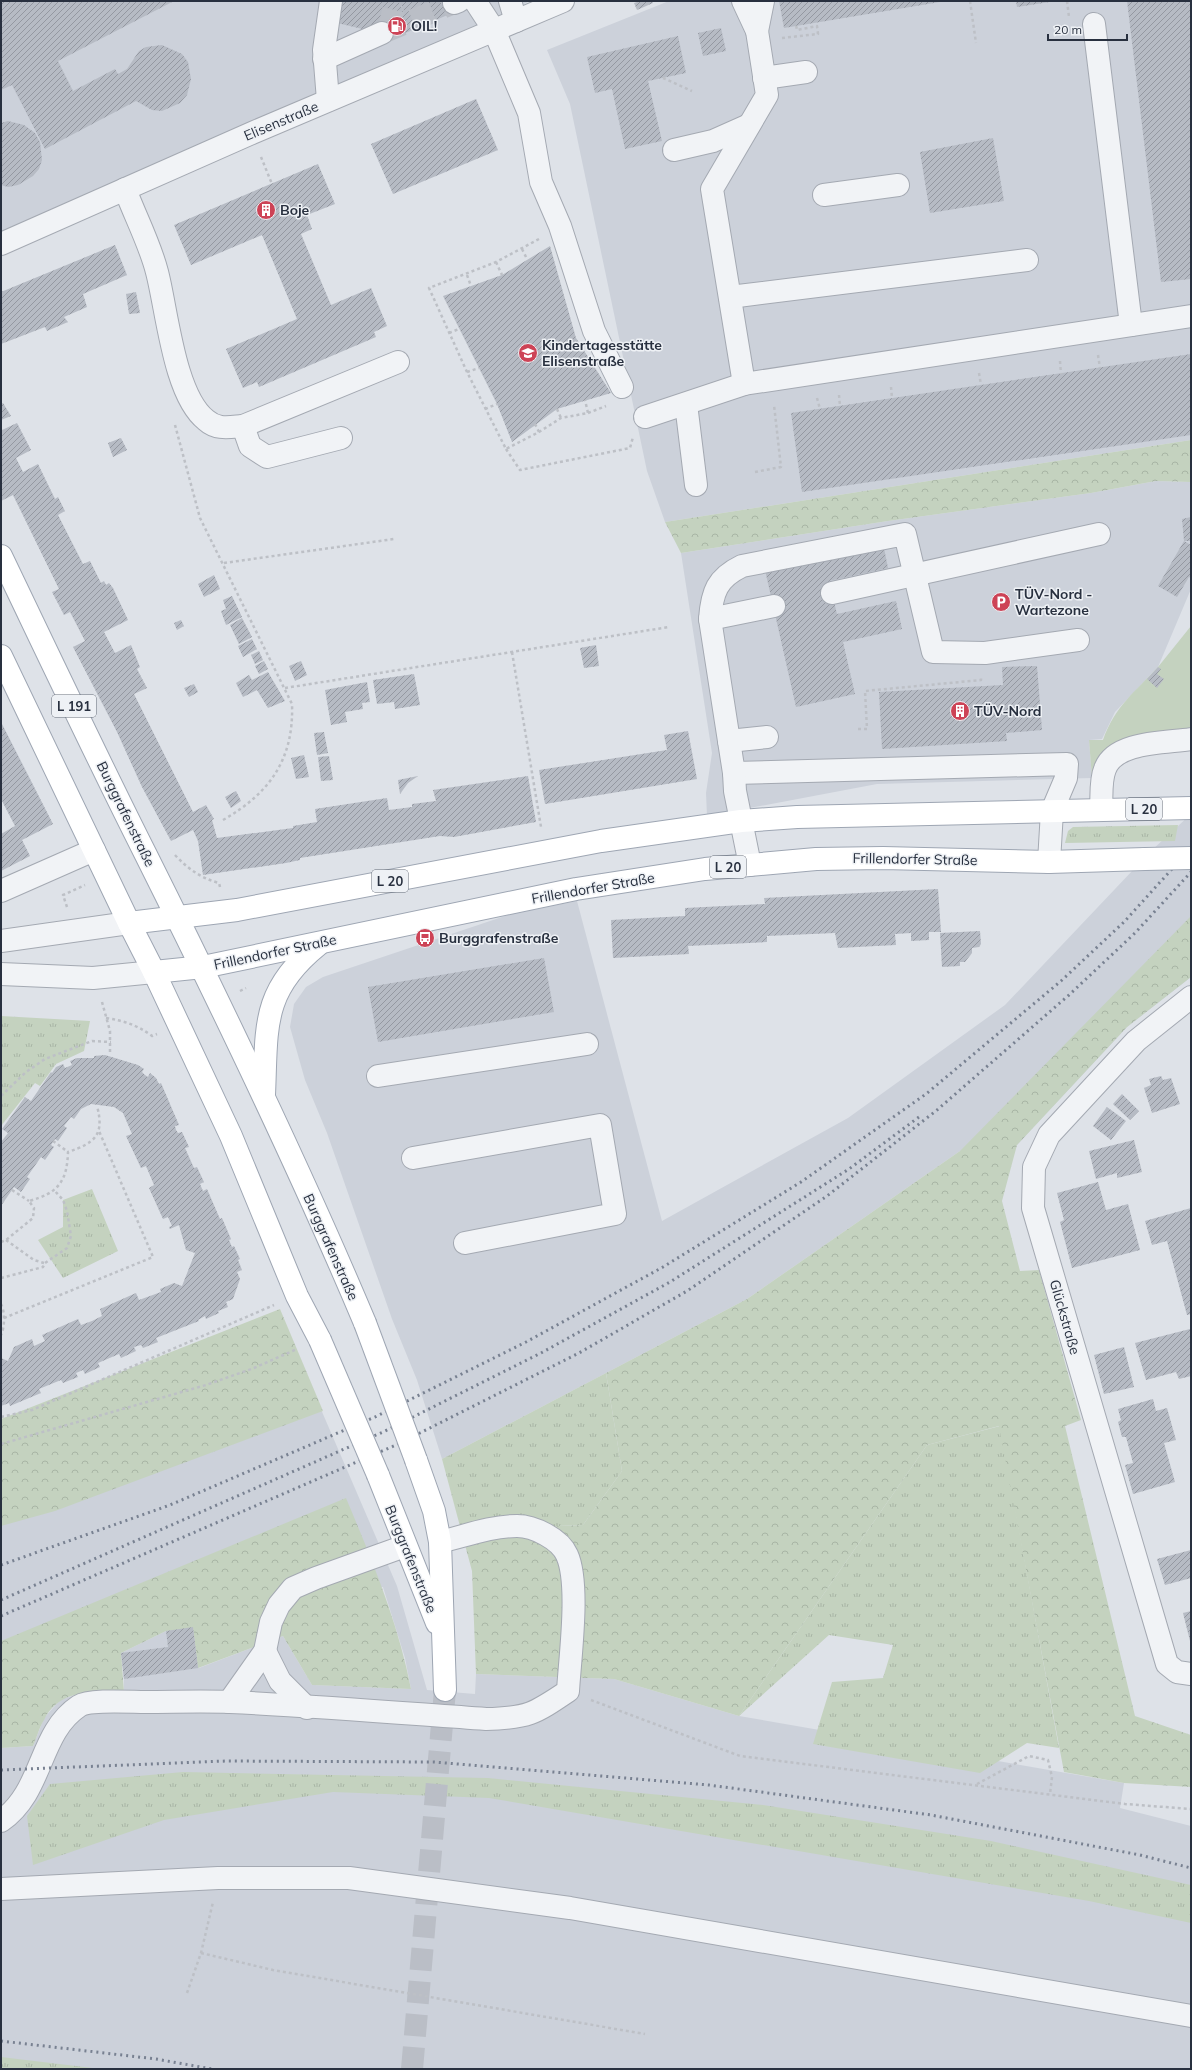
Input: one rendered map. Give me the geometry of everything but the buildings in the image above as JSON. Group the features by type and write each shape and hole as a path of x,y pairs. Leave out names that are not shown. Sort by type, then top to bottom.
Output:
{"main road":[{"name":"Burggrafenstraße","path":"1,556 143,849 203,967 364,1323 434,1511 440,1542 445,1690"},
{"name":"Burggrafenstraße","path":"1,656 154,972 231,1136 297,1296 319,1340 378,1475 405,1546 442,1634"},
{"name":"L 20","path":"129,923 237,910 601,841 741,820 797,817 1189,808"},
{"name":"Frillendorfer Straße","path":"154,972 203,967 318,944 421,920 576,889 705,869 816,859 883,858 1048,862 1191,858"},
{"name":"L 20","path":"263,1098 268,1024 274,999 286,977 300,959 318,944"}],"street":[{"path":"328,100 324,50 331,1"},
{"path":"475,1 494,30 530,113 541,182 560,226 594,331 622,387"},
{"name":"Elisenstraße","path":"1,244 328,100 494,30 513,11 563,1"},
{"path":"743,1 759,36"},
{"path":"744,384 712,189 767,95 759,36 763,1"},
{"path":"1094,24 1131,325"},
{"path":"324,59 382,33"},
{"path":"764,78 806,72"},
{"path":"674,150 714,141 749,125"},
{"path":"824,194 898,185"},
{"path":"125,190 156,270 178,369 191,400 205,420 218,428 243,426 398,362"},
{"path":"730,297 1027,260"},
{"path":"639,426 686,404 744,384 1191,316"},
{"path":"686,404 696,485"},
{"path":"243,426 250,446 267,457 340,438"},
{"path":"750,865 735,790 734,773 710,619 711,599 728,572 742,566 905,534 933,652 1039,637 1078,640"},
{"path":"832,593 915,574 959,570 1099,534"},
{"path":"710,619 774,606"},
{"path":"729,741 767,737"},
{"path":"1101,809 1104,770 1111,758 1118,753 1134,747 1191,739"},
{"path":"734,773 1067,764 1066,778 1052,811 1048,862"},
{"path":"1,891 94,850"},
{"path":"1,941 129,923"},
{"name":"Frillendorfer Straße","path":"1,974 93,978 154,972"},
{"name":"Glückstraße","path":"1191,997 1136,1041 1049,1136 1034,1167 1033,1208 1167,1664 1177,1672 1191,1674"},
{"path":"378,1076 587,1044"},
{"path":"413,1158 600,1125 615,1214 465,1243"},
{"path":"1,1821 11,1814 27,1795 55,1732 66,1716 82,1705 103,1702 229,1702 486,1719 514,1718 537,1712 568,1691 574,1583 567,1554 548,1534 519,1526 498,1527 440,1542"},
{"path":"229,1702 265,1651 271,1622 279,1605 293,1588 316,1578 405,1546"},
{"path":"265,1651 280,1681 307,1708"},
{"path":"1,1889 218,1878 349,1878 570,1908 1191,2016"}],"path":[{"path":"970,1 976,43"},
{"path":"1067,1 1070,21"},
{"path":"759,36 818,34 817,26 796,30 796,25"},
{"path":"663,78 692,91"},
{"path":"252,133 272,184"},
{"path":"560,226 522,249 496,262 467,275 429,288 485,409 506,449 520,470 630,448 639,426"},
{"path":"522,249 527,259"},
{"path":"496,262 502,275"},
{"path":"467,275 471,286"},
{"path":"449,333 459,329"},
{"path":"467,372 479,368"},
{"path":"506,449 539,432 561,418 588,413 585,400"},
{"path":"485,409 497,404"},
{"path":"557,409 561,418"},
{"path":"755,472 781,467 776,416"},
{"path":"173,418 200,518 292,704 290,741 278,768 260,794 223,820"},
{"path":"534,424 539,432"},
{"path":"224,564 394,539"},
{"path":"285,688 669,627"},
{"path":"858,729 867,728 865,691 981,680 978,645"},
{"path":"512,652 545,852"},
{"path":"1,1096 26,1072 45,1059 92,1041 111,1042"},
{"path":"4,1318 153,1257 99,1131 100,1118 97,1106"},
{"path":"68,1152 88,1144 99,1131"},
{"path":"53,1142 68,1152"},
{"path":"29,1201 46,1196 61,1184 67,1166 68,1152"},
{"path":"1,1242 6,1240 33,1218 34,1208 29,1201 12,1190"},
{"path":"1,1278 43,1267 44,1263 68,1248 71,1236 67,1211 63,1200 54,1190"},
{"path":"6,1240 34,1260 44,1263"},
{"path":"1,1417 32,1410 297,1296"},
{"path":"1,1304 4,1318 3,1331 1,1335"},
{"path":"1,1444 206,1385 254,1368 319,1340"},
{"path":"568,1691 740,1756 977,1784 1125,1804 1191,1809"},
{"path":"977,1784 1030,1756 1048,1760 1052,1777 1050,1794"},
{"path":"187,1993 201,1953 218,1878"},
{"path":"201,1953 281,1971 645,2034"}],"shaded area":[{"path":"1,1 530,1 326,100 1,240"},
{"path":"669,1 1191,1 1191,440 665,522 647,471 570,104 547,50"},
{"name":"TÜV-Nord","path":"1156,481 1191,482 1191,589 1158,667 1115,712 1102,739 1089,740 1092,778 877,784 707,816 706,793 712,753 681,553 888,521 1091,493"},
{"path":"1191,814 1191,977 1127,1027 1017,1145 960,1151 747,1299 442,1459 417,1380 392,1319 327,1133 305,1080 290,1027 294,1004 306,987 323,977 508,915 577,901 662,1221 848,1118 1005,1005 1151,851"},
{"path":"298,1356 397,1586 427,1690 475,1694 476,1674 614,1679 739,1716 1124,1783 1120,1808 1191,1826 1191,2069 1,2069 1,1748 33,1746 44,1718 61,1699 88,1692 124,1692 121,1653 166,1631 193,1627 199,1668 283,1636 312,1685 411,1689 405,1658 383,1587 1,1641 1,1469"}],"green space":[{"path":"1191,440 1191,482 1156,481 1091,493 888,521 681,553 665,522"},
{"path":"1191,626 1191,748 1132,753 1092,778 1089,740 1103,740 1113,718 1126,700 1158,667"},
{"path":"1178,825 1175,841 1065,843 1068,831 1073,827"},
{"path":"1191,916 1191,977 1127,1027 1017,1145 1002,1201 1020,1271 1039,1270 1081,1420 1065,1426 1135,1716 1191,1735 1191,1787 1124,1783 1064,1772 999,1426 927,1445 739,1716 614,1679 476,1674 472,1571 461,1530 583,1525 622,1471 606,1373 747,1299 960,1151"},
{"path":"1,1016 90,1021 84,1051 56,1064 40,1086 35,1083 1,1126"},
{"path":"92,1189 118,1251 63,1278 38,1240 63,1227 63,1200"},
{"path":"280,1309 323,1411 55,1511 1,1526 1,1419"},
{"path":"606,1373 622,1471 583,1525 461,1530 442,1459"},
{"path":"1000,1426 1059,1748 1027,1743 980,1773 813,1744 832,1682 883,1678 893,1645 829,1635 739,1716 927,1445"},
{"path":"346,1498 375,1568 392,1615 406,1664 411,1689 312,1685 283,1636 198,1668 193,1628 166,1631 121,1653 124,1692 90,1692 68,1697 59,1702 51,1710 39,1729 33,1746 1,1748 1,1641"},
{"path":"183,1772 488,1778 763,1805 991,1841 1191,1885 1191,1923 1089,1901 489,1798 333,1792 164,1820 33,1865 27,1816 50,1784"},
{"path":"1,2057 101,2069 1,2069"}],"tunnel":[{"path":"388,31 395,3 400,1"},
{"path":"382,33 454,3"},
{"path":"412,2069 445,1690"}],"railway":[{"path":"1,1565 170,1505 375,1417 526,1342 663,1267 801,1182 926,1094 1061,981 1124,922 1191,848"},
{"path":"1,1616 396,1445 579,1353 687,1291 827,1196 937,1110 1069,995 1135,933 1191,872"},
{"path":"1,1600 383,1432 541,1353 670,1282 849,1169 919,1117"},
{"path":"1,1770 226,1761 434,1762 709,1785 931,1815 1140,1855 1191,1868"},
{"path":"1,2041 156,2059 212,2069"}],"place":[{"name":"OIL!","path":"397,26"},
{"name":"Boje","path":"266,210"},
{"name":"Kindertagesstätte Elisenstraße","path":"528,353"},
{"name":"TÜV-Nord - Wartezone","path":"1001,602"},
{"name":"TÜV-Nord","path":"960,711"},
{"name":"Burggrafenstraße","path":"425,938"}]}
